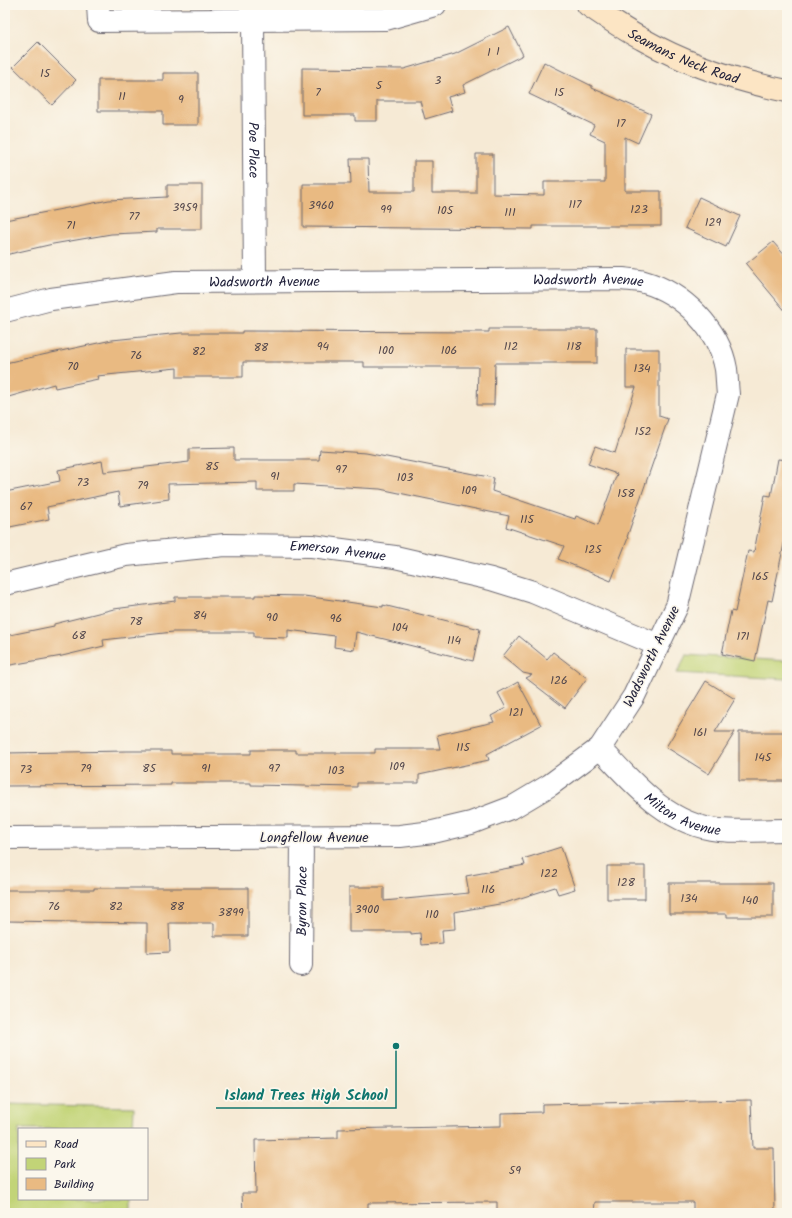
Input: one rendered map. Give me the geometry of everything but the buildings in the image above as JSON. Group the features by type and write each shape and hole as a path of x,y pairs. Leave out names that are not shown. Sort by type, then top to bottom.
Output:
{"main road":[{"name":"Seamans Neck Road","path":"588,5 643,40 688,61 765,86 787,91"}],"street":[{"path":"98,5 99,21 386,18 435,5"},
{"name":"Poe Place","path":"253,19 255,280"},
{"name":"Wadsworth Avenue","path":"5,311 50,299 176,282 255,280 622,279 643,282 663,289 691,307 716,340 726,369 728,394 677,606 634,696 600,748"},
{"name":"Emerson Avenue","path":"5,584 126,555 224,545 312,546 396,557 491,579 533,592 658,645"},
{"name":"Milton Avenue","path":"600,748 649,799 693,824 719,830 787,830"},
{"name":"Longfellow Avenue","path":"5,838 400,836 434,832 471,823 513,807 544,789 600,748"},
{"name":"Byron Place","path":"301,965 302,837"}],"green space":[{"path":"686,655 787,661 787,679 677,673"},
{"path":"5,1104 134,1107 133,1128 18,1128 18,1200 131,1200 131,1213 5,1213"}],"place":[{"name":"Island Trees High School","path":"396,1046"}]}
